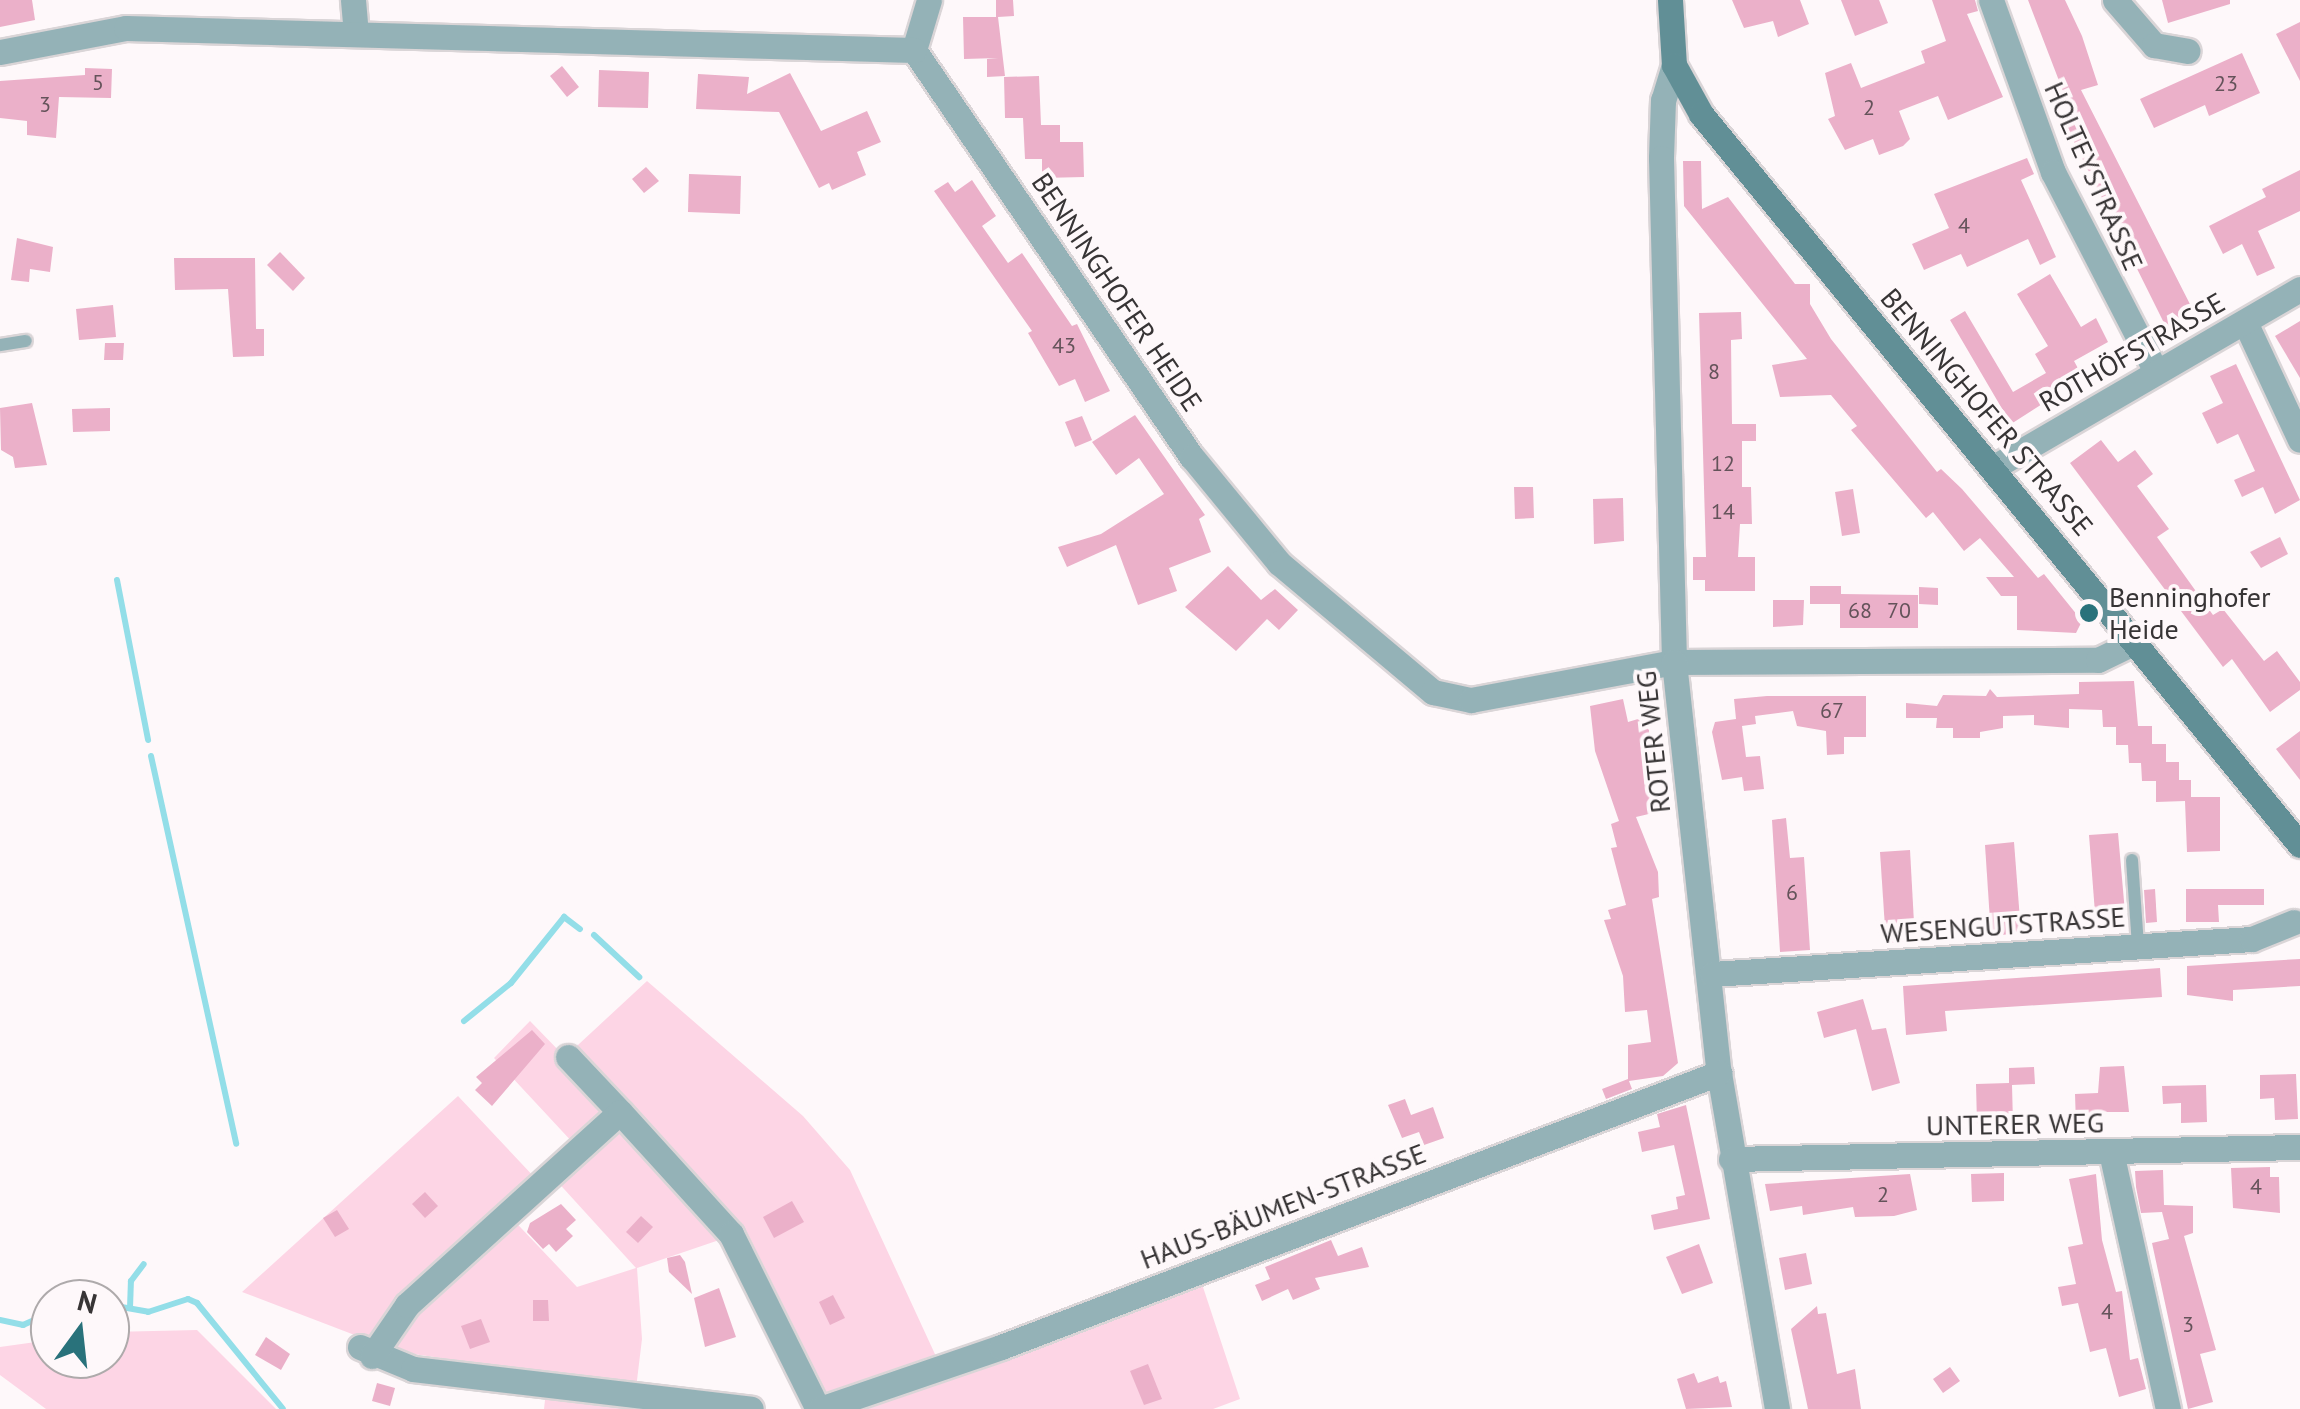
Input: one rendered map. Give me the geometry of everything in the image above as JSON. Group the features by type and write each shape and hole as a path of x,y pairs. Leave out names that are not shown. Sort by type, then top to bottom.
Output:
{"main road":[{"name":"BENNINGHOFER STRASSE","path":"1670,0 1674,65 1702,114 2137,640 2300,845"}],"street":[{"path":"353,0 356,32"},
{"path":"0,52 126,28 914,50 929,0"},
{"name":"HOLTEYSTRASSE","path":"1991,0 2053,172 2155,370"},
{"path":"2115,0 2154,45 2187,51"},
{"name":"BENNINGHOFER HEIDE","path":"914,50 1192,457 1279,563 1377,650 1433,692 1471,700 1674,662 2098,660 2137,640"},
{"name":"ROTER WEG","path":"1674,65 1663,100 1661,158 1674,662 1712,974 1719,1073 1777,1409"},
{"name":"ROTHÖFSTRASSE","path":"1994,466 2300,289"},
{"path":"2245,322 2300,440"},
{"name":"WESENGUTSTRASSE","path":"1712,974 2252,939 2294,922"},
{"name":"HAUS-BÄUMEN-STRASSE","path":"568,1057 732,1234 819,1409 871,1402 1719,1073"},
{"path":"620,1112 407,1306 366,1351 414,1369 751,1409"},
{"name":"UNTERER WEG","path":"1731,1159 2300,1147"},
{"path":"2111,1152 2168,1409"}],"lane":[{"path":"0,345 26,341"},
{"path":"2132,860 2138,946"}],"shaded area":[{"path":"647,981 803,1116 850,1170 946,1378 1199,1275 1240,1399 1213,1409 825,1409 828,1393 812,1385 728,1237 637,1268 642,1339 634,1405 666,1409 544,1409 548,1373 399,1352 242,1292 458,1096 537,1180 505,1211 577,1287 636,1268 554,1178 575,1145 494,1058 530,1021 565,1057"},
{"path":"197,1330 276,1409 46,1409 0,1375 0,1347 30,1343 30,1379 130,1379 130,1332"}],"building":[{"path":"0,0 32,0 35,20 0,27"},
{"path":"996,0 1013,0 1014,16 998,17 1005,76 987,77 987,59 998,58 964,59 963,17 996,17"},
{"path":"1732,0 1800,0 1809,24 1778,37 1773,21 1744,28"},
{"path":"1841,0 1879,0 1888,23 1855,36"},
{"path":"1932,0 1975,0 1978,11 1967,14 2003,97 1948,120 1938,96 1899,111 1910,139 1903,146 1879,155 1873,139 1845,150 1828,119 1835,116 1825,73 1851,63 1861,88 1925,63 1921,51 1946,41"},
{"path":"2028,0 2065,0 2082,36 2098,85 2081,90 2195,314 2168,331 2069,132 2065,115 2071,112"},
{"path":"2162,0 2230,0 2230,4 2168,23"},
{"path":"2300,22 2300,81 2276,34"},
{"path":"2242,53 2260,93 2209,116 2205,105 2154,128 2140,99"},
{"path":"562,66 579,87 567,97 550,76"},
{"path":"85,68 112,69 111,98 59,97 56,138 27,135 27,121 0,118 0,81 85,75"},
{"path":"599,70 649,72 648,108 598,107"},
{"path":"790,73 821,131 867,111 881,142 857,152 866,175 832,190 829,183 819,188 779,112 696,109 698,74 749,77 747,94"},
{"path":"1039,76 1041,125 1060,125 1060,142 1083,142 1084,177 1042,178 1042,159 1025,159 1023,118 1005,118 1004,77"},
{"path":"2027,158 2034,174 2021,180 2056,257 2040,265 2028,239 1967,267 1961,254 1924,270 1912,244 1949,228 1934,194"},
{"path":"1683,161 1701,161 1702,209 1728,197 1795,284 1810,284 1810,304 1831,339 1937,472 1941,469 1962,489 2038,578 2044,574 2082,621 2076,633 2017,630 2017,596 2001,596 1986,577 2014,577 1980,538 1964,551 1933,512 1926,518 1851,430 1857,426 1831,395 1780,397 1772,365 1807,359 1684,206"},
{"path":"646,167 659,181 644,193 632,179"},
{"path":"2300,170 2300,211 2258,231 2275,268 2257,276 2242,244 2223,254 2209,226 2266,197 2262,189"},
{"path":"689,174 741,176 740,214 688,212"},
{"path":"972,180 996,216 982,226 1008,263 1022,253 1072,326 1077,324 1110,391 1085,402 1075,379 1059,386 1028,333 1032,331 934,191 948,182 955,192"},
{"path":"17,238 53,247 50,272 30,269 29,282 11,280"},
{"path":"280,252 305,278 293,291 267,265"},
{"path":"174,258 255,258 256,329 264,329 264,356 233,357 228,289 175,290"},
{"path":"2050,274 2081,327 2096,318 2108,342 2074,361 2080,372 2043,394 2047,401 2011,424 1950,320 1965,311 2013,392 2046,373 2035,354 2048,346 2017,294"},
{"path":"113,305 116,337 79,340 76,309"},
{"path":"1741,312 1742,339 1731,340 1732,424 1756,424 1756,441 1742,441 1742,487 1751,487 1752,524 1740,524 1738,557 1755,557 1755,591 1705,591 1705,580 1693,580 1693,557 1706,557 1699,313"},
{"path":"2300,321 2300,378 2275,336"},
{"path":"105,343 124,343 123,360 104,360"},
{"path":"2236,364 2300,500 2275,514 2263,487 2242,497 2234,480 2255,471 2238,434 2217,444 2202,413 2223,403 2210,376"},
{"path":"32,403 47,465 15,468 13,457 1,450 0,408"},
{"path":"110,408 110,431 73,432 72,409"},
{"path":"1135,415 1205,515 1199,519 1211,552 1169,568 1177,591 1138,605 1116,545 1067,567 1058,547 1101,534 1164,494 1139,458 1116,475 1092,442"},
{"path":"1082,416 1092,440 1075,447 1065,422"},
{"path":"2101,440 2118,462 2135,450 2153,474 2137,486 2169,529 2157,537 2213,615 2223,609 2264,661 2277,651 2300,682 2300,690 2270,712 2232,659 2223,667 2070,463"},
{"path":"1514,487 1533,487 1534,518 1515,519"},
{"path":"1853,489 1860,533 1842,536 1835,492"},
{"path":"1623,498 1624,541 1594,544 1593,499"},
{"path":"2280,537 2288,554 2261,568 2250,552"},
{"path":"1228,566 1261,600 1275,589 1298,610 1279,630 1267,619 1236,651 1185,607"},
{"path":"1810,586 1841,586 1841,594 1918,595 1918,628 1840,628 1840,604 1810,604"},
{"path":"1919,587 1938,588 1938,605 1919,604"},
{"path":"1773,600 1804,600 1803,625 1773,627"},
{"path":"2134,681 2138,726 2152,726 2152,744 2166,744 2166,762 2179,762 2179,780 2191,780 2191,797 2220,797 2220,851 2187,852 2185,801 2156,802 2156,781 2142,781 2141,763 2129,763 2128,745 2116,745 2116,727 2103,727 2102,710 2069,709 2069,728 2034,725 2034,715 2003,716 2003,728 1980,732 1980,738 1953,738 1953,728 1936,728 1937,718 1906,718 1906,703 1937,706 1943,695 1986,696 1990,689 1997,697 2079,694 2079,682"},
{"path":"1866,696 1866,737 1844,737 1844,754 1827,755 1826,731 1797,726 1793,711 1755,716 1756,724 1742,726 1746,757 1760,756 1764,789 1744,791 1742,777 1722,780 1712,732 1715,722 1736,719 1734,699"},
{"path":"1623,699 1628,722 1638,719 1649,730 1649,752 1644,753 1653,813 1636,817 1658,872 1659,897 1652,899 1678,1063 1663,1076 1629,1081 1632,1089 1606,1099 1602,1089 1628,1079 1628,1045 1651,1042 1647,1010 1625,1012 1623,976 1604,920 1611,919 1608,910 1626,905 1611,848 1617,847 1611,824 1619,821 1595,751 1590,706"},
{"path":"2300,731 2300,780 2276,749"},
{"path":"1786,818 1790,858 1804,857 1810,950 1780,952 1772,820"},
{"path":"2118,833 2126,924 2096,926 2089,835"},
{"path":"2014,842 2021,933 1991,936 1985,845"},
{"path":"1910,850 1915,941 1886,943 1880,852"},
{"path":"2155,889 2157,922 2146,923 2144,890"},
{"path":"2186,889 2264,889 2264,905 2218,905 2219,922 2186,922"},
{"path":"2300,959 2300,986 2233,990 2233,1001 2187,995 2187,966"},
{"path":"2160,968 2162,997 1945,1011 1947,1031 1906,1035 1903,986"},
{"path":"1863,999 1872,1030 1886,1028 1900,1083 1872,1091 1856,1029 1824,1038 1817,1012"},
{"path":"532,1030 545,1044 492,1106 475,1090 482,1083 476,1077"},
{"path":"2124,1066 2129,1112 2103,1112 2104,1125 2076,1125 2075,1094 2098,1093 2100,1067"},
{"path":"2034,1067 2035,1084 2012,1085 2013,1123 1977,1124 1976,1084 2009,1083 2009,1068"},
{"path":"2296,1074 2298,1119 2275,1120 2274,1098 2260,1099 2260,1075"},
{"path":"2206,1085 2207,1122 2181,1123 2181,1103 2163,1104 2162,1086"},
{"path":"1405,1099 1411,1115 1433,1107 1444,1138 1424,1145 1419,1132 1402,1138 1388,1105"},
{"path":"1686,1105 1710,1219 1654,1230 1651,1215 1678,1209 1676,1197 1685,1195 1674,1145 1642,1152 1638,1132 1660,1127 1657,1114"},
{"path":"2270,1167 2270,1177 2279,1177 2280,1213 2233,1208 2231,1168"},
{"path":"2163,1170 2164,1205 2193,1206 2193,1233 2184,1236 2216,1350 2200,1354 2213,1402 2188,1409 2152,1243 2169,1239 2162,1212 2141,1213 2136,1187 2135,1171"},
{"path":"2004,1173 2004,1201 1972,1202 1971,1174"},
{"path":"1910,1174 1917,1210 1894,1216 1855,1217 1853,1207 1803,1215 1802,1206 1770,1211 1765,1184"},
{"path":"2096,1174 2102,1240 2116,1292 2122,1291 2130,1360 2138,1358 2146,1389 2119,1397 2106,1348 2090,1352 2078,1303 2062,1306 2058,1287 2076,1284 2068,1247 2083,1244 2069,1179"},
{"path":"425,1192 438,1206 425,1218 412,1204"},
{"path":"792,1201 804,1222 774,1238 763,1217"},
{"path":"561,1204 576,1220 566,1229 573,1236 556,1252 549,1244 543,1249 527,1232 530,1223"},
{"path":"337,1210 349,1229 335,1237 323,1218"},
{"path":"641,1216 653,1227 638,1243 626,1232"},
{"path":"1331,1240 1338,1256 1362,1247 1369,1267 1315,1278 1320,1289 1293,1300 1288,1289 1262,1301 1255,1285 1270,1279 1265,1267"},
{"path":"1699,1244 1713,1283 1682,1294 1666,1257"},
{"path":"1806,1253 1812,1284 1785,1290 1779,1258"},
{"path":"680,1255 692,1294 669,1272 667,1258"},
{"path":"719,1288 736,1337 705,1347 694,1298"},
{"path":"833,1295 845,1318 830,1325 819,1302"},
{"path":"533,1300 548,1300 549,1321 533,1321"},
{"path":"1817,1306 1818,1314 1826,1313 1837,1374 1855,1369 1861,1409 1808,1409 1791,1329"},
{"path":"481,1319 490,1342 470,1349 461,1326"},
{"path":"266,1337 290,1354 281,1370 255,1355"},
{"path":"1148,1364 1162,1399 1144,1405 1130,1371"},
{"path":"1950,1367 1960,1381 1943,1393 1933,1379"},
{"path":"1694,1373 1698,1383 1718,1376 1720,1383 1726,1381 1732,1407 1686,1409 1677,1379"},
{"path":"377,1383 395,1388 390,1406 372,1401"}],"waterway":[{"path":"117,580 148,740"},
{"path":"151,756 236,1144"},
{"path":"464,1021 511,983 564,917 580,929"},
{"path":"594,935 639,977"},
{"path":"130,1308 131,1281 144,1264"},
{"path":"130,1309 148,1312 188,1299 197,1303 283,1409"},
{"path":"0,1320 23,1325 30,1322"}],"place":[{"name":"Benninghofer Heide","path":"2089,613"}]}
